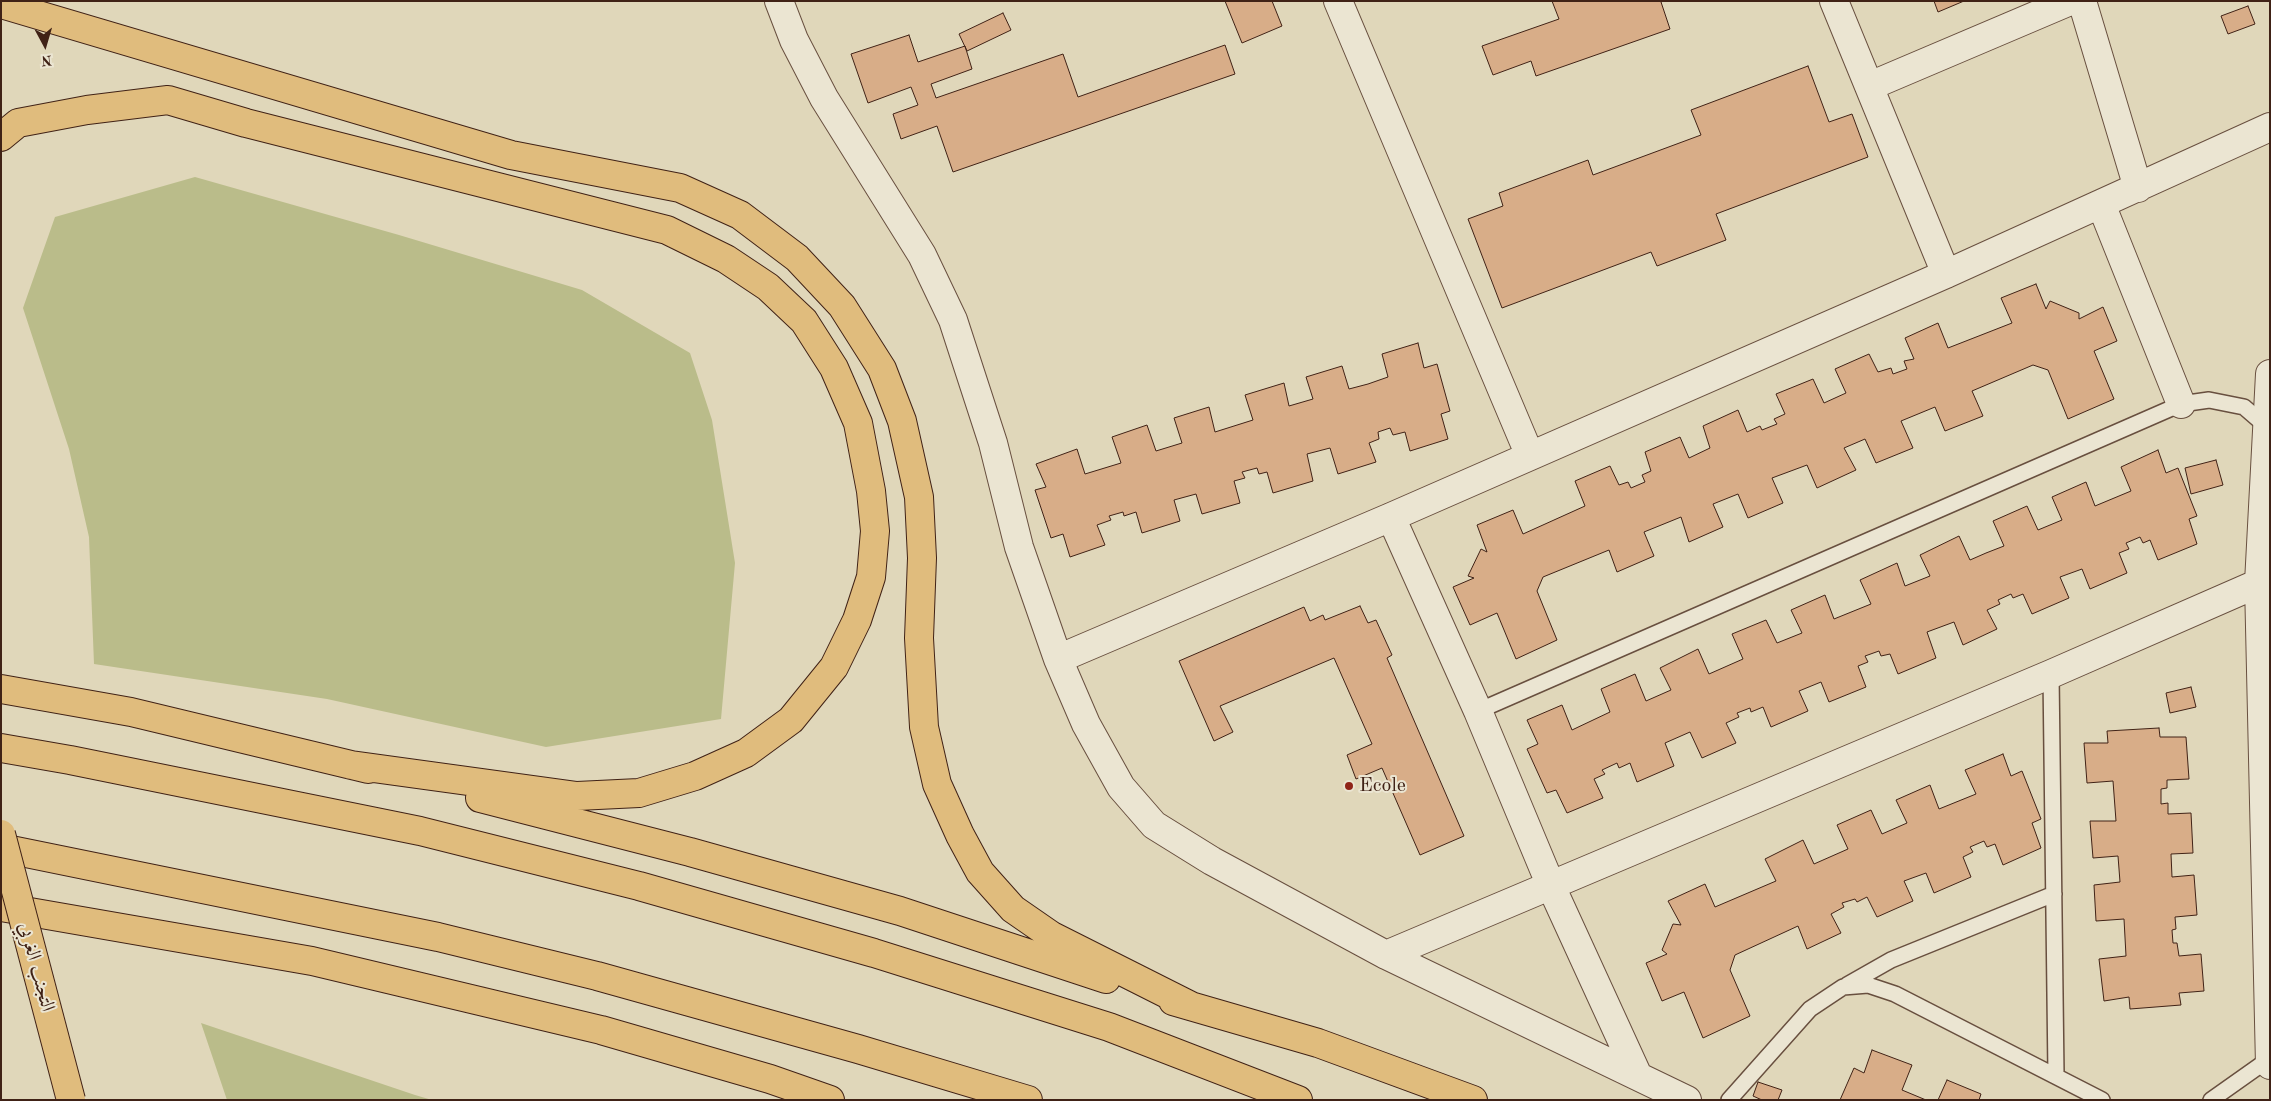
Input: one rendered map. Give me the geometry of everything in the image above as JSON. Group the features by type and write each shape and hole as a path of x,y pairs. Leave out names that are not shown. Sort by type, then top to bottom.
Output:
{"highway":[{"path":"1,4 511,155 680,188 740,215 797,258 842,306 882,369 902,421 919,497 922,558 919,638 924,727 937,784 960,835 980,872 1013,909 1052,936 1191,1006"},
{"path":"1,137 18,123 87,110 168,100 255,125 667,230 726,259 768,287 804,321 834,368 858,423 871,491 875,532 871,577 858,620 834,667 791,720 746,753 695,776 639,794 577,796 351,765"},
{"path":"1,689 131,712 351,765 690,852 900,911 1191,1006 1318,1043 1473,1100"},
{"path":"1,748 70,760 420,831 639,886 874,953 1108,1027 1298,1100"},
{"name":"التجنب الغربي","path":"1,834 71,1100"},
{"path":"1,848 438,937 578,971 858,1049 1028,1100"},
{"path":"1,906 312,961 601,1030 770,1079 830,1100"},
{"path":"770,1079 818,1100"}],"street":[{"path":"779,1 794,40 824,98 922,255 953,320 993,443 1019,547 1058,659 1086,724 1121,787 1154,825 1212,861 1386,955 1687,1100"},
{"path":"1338,1 1530,456"},
{"path":"1834,1 1946,274"},
{"path":"1870,86 2070,1"},
{"path":"2082,1 2138,188"},
{"path":"1058,659 1391,517 1946,274 2270,128"},
{"path":"2101,204 2181,404"},
{"path":"2270,374 2259,583 2270,1065"},
{"path":"1391,517 1478,711 1551,886 1638,1076"},
{"path":"1386,955 2051,674 2259,583"}],"lane":[{"path":"1478,711 2181,404 2209,400 2244,407 2266,426"},
{"path":"2051,674 2056,1075"},
{"path":"1729,1100 1810,1009 1843,987 1891,960 2054,894"},
{"path":"1843,987 1868,985 1895,994 2102,1100"},
{"path":"2211,1100 2269,1059"}],"green space":[{"path":"195,177 399,235 582,290 690,353 712,420 735,563 721,719 546,747 327,699 94,664 89,537 69,449 23,308 55,217"},
{"path":"201,1023 415,1095 432,1100 227,1100"}],"building":[{"path":"1225,1 1272,1 1282,26 1242,43"},
{"path":"1552,1 1663,1 1661,2 1670,29 1536,76 1531,61 1493,75 1482,46 1559,19"},
{"path":"1934,1 1964,1 1938,12"},
{"path":"2248,6 2255,24 2228,34 2221,16"},
{"path":"1003,13 1011,30 967,51 959,34"},
{"path":"909,35 918,62 965,46 972,69 931,84 936,98 1063,54 1078,97 1225,45 1235,74 953,172 937,126 901,139 893,114 918,105 911,87 868,103 851,54"},
{"path":"1808,66 1829,122 1852,114 1868,157 1716,214 1726,240 1657,266 1651,252 1502,308 1468,219 1503,206 1499,193 1588,160 1593,175 1701,135 1691,110"},
{"path":"2036,284 2046,309 2050,301 2079,313 2079,319 2103,307 2117,341 2094,351 2114,399 2068,419 2048,370 2033,365 1972,391 1983,416 1945,431 1935,407 1901,421 1913,448 1876,463 1865,439 1844,448 1856,470 1817,488 1807,465 1772,478 1783,503 1748,518 1738,494 1713,504 1723,527 1689,542 1681,517 1644,532 1654,556 1617,572 1609,550 1543,577 1537,591 1557,640 1516,659 1497,613 1470,625 1453,587 1474,578 1468,576 1481,549 1487,552 1477,525 1513,510 1523,534 1585,506 1575,481 1610,466 1619,485 1628,482 1631,488 1645,482 1642,475 1651,471 1645,452 1680,437 1689,458 1710,448 1703,426 1738,410 1747,432 1760,426 1762,430 1777,424 1774,419 1785,414 1776,394 1813,379 1824,403 1846,393 1835,369 1869,354 1878,372 1891,368 1893,374 1907,369 1904,361 1914,359 1905,338 1938,323 1948,348 2012,323 2001,298"},
{"path":"1418,343 1424,368 1437,364 1450,411 1441,414 1448,439 1410,451 1405,432 1393,435 1390,428 1378,432 1379,439 1369,443 1376,462 1338,474 1330,448 1307,454 1313,481 1273,493 1267,472 1259,474 1257,468 1242,472 1245,478 1234,481 1240,503 1202,514 1196,494 1174,500 1180,521 1142,533 1136,512 1124,516 1123,512 1109,516 1111,520 1097,525 1105,545 1070,557 1063,534 1051,538 1035,490 1046,487 1036,464 1077,449 1085,474 1121,463 1112,437 1147,425 1156,451 1182,443 1174,418 1209,407 1215,432 1253,420 1245,395 1284,383 1289,406 1313,399 1306,377 1342,366 1349,389 1368,384 1388,377 1382,354"},
{"path":"2158,450 2166,473 2178,468 2197,516 2189,519 2197,544 2158,560 2150,540 2143,543 2140,537 2126,543 2129,549 2119,553 2127,573 2090,589 2082,569 2060,577 2069,598 2032,614 2023,594 2013,598 2011,594 1998,600 2000,604 1987,610 1997,629 1963,645 1954,622 1927,632 1936,658 1898,674 1890,654 1881,656 1879,651 1865,656 1868,662 1858,666 1866,687 1829,702 1821,682 1799,691 1808,711 1771,727 1763,707 1751,712 1750,708 1737,713 1739,717 1726,723 1736,743 1702,758 1690,732 1665,743 1674,766 1637,782 1630,763 1619,768 1617,763 1602,770 1605,774 1594,779 1603,798 1567,813 1556,790 1547,793 1527,749 1538,744 1527,720 1562,705 1572,730 1610,712 1601,689 1635,674 1646,701 1671,690 1660,668 1698,649 1709,674 1743,659 1732,634 1766,620 1777,643 1802,633 1791,610 1825,595 1834,619 1871,604 1860,580 1897,563 1905,586 1930,576 1920,555 1959,536 1970,560 2004,546 1993,521 2027,506 2038,530 2062,520 2052,497 2086,482 2095,506 2131,491 2121,467"},
{"path":"2216,460 2223,485 2191,494 2185,468"},
{"path":"1360,606 1368,623 1376,620 1392,655 1387,658 1464,836 1420,855 1382,768 1356,779 1347,755 1372,744 1334,658 1220,706 1233,732 1214,741 1179,661 1304,607 1310,621 1323,615 1325,620"},
{"path":"2191,687 2196,707 2170,713 2166,693"},
{"path":"2159,728 2160,737 2186,737 2189,779 2167,780 2167,788 2161,789 2161,804 2168,803 2168,814 2191,813 2193,853 2171,854 2172,877 2194,875 2197,915 2175,917 2176,929 2172,930 2173,943 2177,943 2179,956 2201,954 2204,991 2179,993 2181,1005 2130,1009 2129,997 2104,1001 2099,959 2126,956 2124,919 2096,921 2094,885 2120,882 2118,856 2093,858 2090,821 2116,821 2113,781 2087,783 2084,743 2108,743 2107,731"},
{"path":"2003,754 2011,776 2022,771 2041,819 2032,823 2041,848 2003,865 1995,844 1987,847 1984,841 1970,847 1973,852 1963,857 1971,877 1934,893 1926,873 1904,881 1913,901 1877,917 1867,897 1857,902 1855,899 1842,903 1844,907 1831,914 1841,933 1807,949 1798,926 1735,955 1730,970 1750,1016 1703,1038 1684,992 1662,1001 1646,963 1667,954 1662,950 1673,924 1681,925 1668,901 1705,884 1715,907 1776,881 1765,859 1803,840 1814,864 1848,849 1837,825 1871,810 1882,834 1907,823 1896,800 1930,785 1939,809 1976,794 1965,770"},
{"path":"1872,1050 1912,1065 1902,1090 1926,1100 1840,1100 1854,1068 1864,1073"},
{"path":"1947,1080 1981,1094 1979,1100 1938,1100"},
{"path":"1758,1082 1782,1090 1778,1100 1762,1100 1753,1096"}],"place":[{"name":"Ecole","path":"1349,786"}]}
